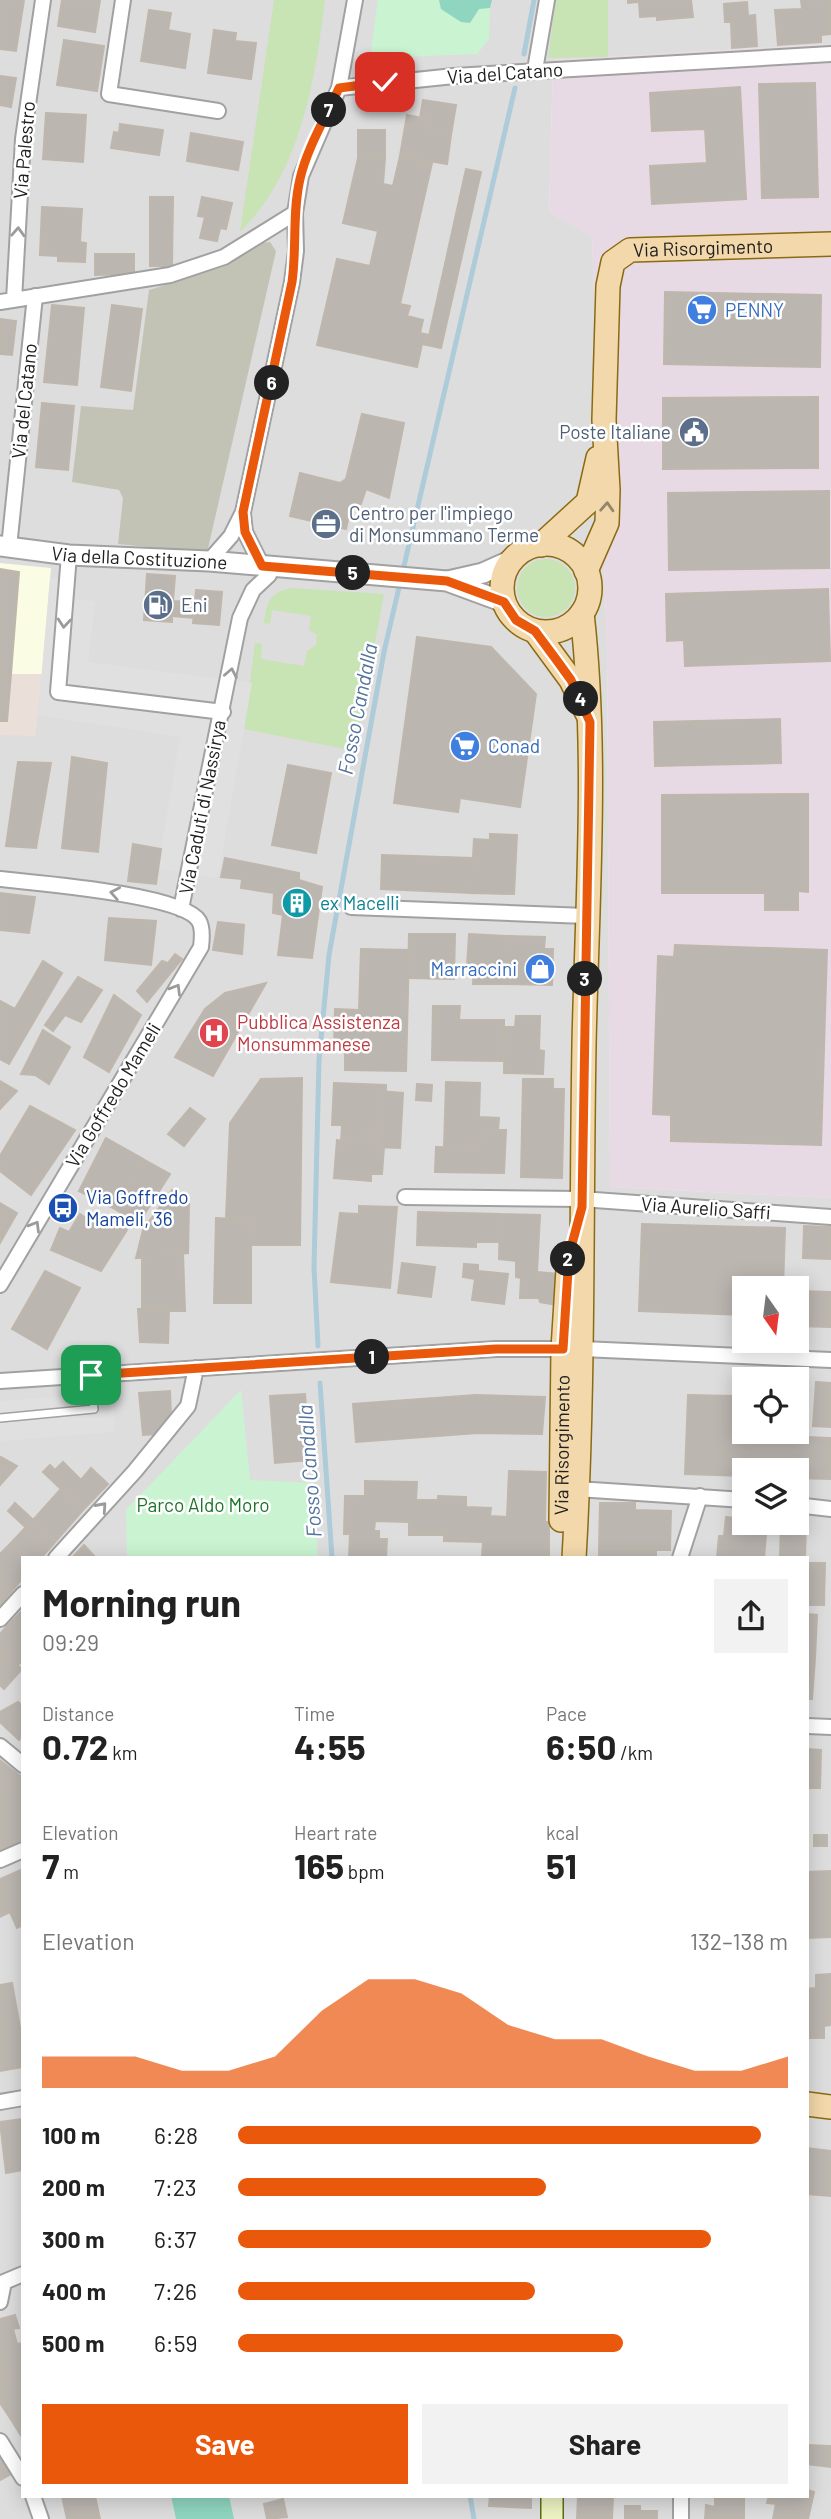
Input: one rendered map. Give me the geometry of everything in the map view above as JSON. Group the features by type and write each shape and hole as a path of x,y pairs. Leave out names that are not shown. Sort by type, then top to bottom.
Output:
{"main road":[{"name":"Via Risorgimento","path":"573,1553 577,1489 572,1349 579,1211 590,722 582,613 589,593 586,571 607,523 604,420 608,286 613,262 630,250 831,244"},
{"name":"Via Risorgimento","path":"512,560 530,547 541,545 588,502 604,420"},
{"path":"541,545 568,551 586,571"},
{"path":"504,602 502,587 512,560"},
{"name":"Via Risorgimento","path":"504,602 516,620 535,631 571,680 590,722"},
{"path":"535,631 556,631 566,627 582,613"},
{"path":"572,1349 569,1503 573,1553"},
{"path":"809,2104 831,2107"},
{"path":"552,2498 552,2519"}],"street":[{"name":"Via Palestro","path":"7,301 23,139 43,0"},
{"path":"123,0 109,94 218,111"},
{"path":"209,561 231,536 243,512 292,282 296,251 295,214 301,176 339,88 355,0"},
{"path":"535,70 547,0"},
{"name":"Via del Catano","path":"339,88 535,70 831,54"},
{"path":"7,301 170,275 224,257 295,214"},
{"name":"Via del Catano","path":"5,546 35,296"},
{"path":"243,512 245,532 265,570"},
{"name":"Via della Costituzione","path":"5,546 69,555 209,561 265,570 298,568 447,581 504,602"},
{"name":"Via Caduti di Nassirya","path":"69,555 58,692 223,712 181,909"},
{"path":"132,558 153,569 265,570"},
{"name":"Via della Costituzione","path":"447,581 484,573 512,560"},
{"path":"223,712 245,603 265,570"},
{"path":"0,879 96,890 160,902 181,909"},
{"path":"351,907 586,916"},
{"name":"Via Goffredo Mameli","path":"0,1285 201,947 199,921 181,909"},
{"name":"Via Aurelio Saffi","path":"405,1197 579,1211 831,1217"},
{"path":"0,1381 496,1349 572,1349 831,1360"},
{"path":"58,1556 135,1471 188,1406 196,1368"},
{"path":"577,1489 732,1499"},
{"path":"681,1556 701,1496"},
{"path":"809,1506 831,1509"},
{"path":"0,1619 21,1596"},
{"path":"809,1726 831,1727"},
{"path":"0,1746 21,1763"},
{"path":"0,1860 21,1851"},
{"path":"0,2102 21,2098"},
{"path":"0,2302 4,2282 21,2275"},
{"path":"0,2441 21,2475"},
{"path":"34,2498 41,2519"},
{"path":"681,2498 681,2519"}],"lane":[{"path":"0,1418 94,1409 91,1375"}],"shaded area":[{"path":"0,0 831,0 831,44 553,60 549,212 592,236 607,645 610,1187 831,1198 831,2519 0,2519"},
{"path":"831,44 831,1198 610,1187 607,645 592,237 549,212 553,60"},
{"path":"270,242 276,251 207,553 118,544 123,498 119,490 72,482 81,406 133,410 149,290 226,266 261,243"},
{"path":"0,563 51,568 42,674 0,674"},
{"path":"50,578 76,580 74,600 95,601 88,662 252,683 218,878 158,868 180,737 38,715"},
{"path":"0,674 42,674 35,736 0,735"},
{"path":"112,1393 115,1432 0,1441 0,1401"}],"green space":[{"path":"274,0 325,0 316,62 302,124 278,182 261,208 240,232"},
{"path":"378,0 439,0 441,9 490,8 489,39 477,54 377,58 371,51"},
{"path":"439,0 492,0 490,8 479,9 470,23 461,22 441,9"},
{"path":"556,0 608,0 608,57 548,58"},
{"path":"546,559 557,561 570,572 575,588 573,599 562,612 546,617 535,615 522,604 517,588 519,577 530,564"},
{"path":"291,588 384,594 355,751 244,729 255,643 262,644 261,659 304,666 307,651 316,645 317,635 309,630 311,616 272,610 270,624 264,623 270,600 278,593"},
{"name":"Parco Aldo Moro","path":"241,1390 250,1480 313,1483 318,1556 127,1556 126,1510"},
{"path":"171,2498 229,2498 234,2519 176,2519"}],"building":[{"path":"0,0 24,0 16,51 0,49"},
{"path":"62,0 100,0 95,32 58,26"},
{"path":"628,0 691,0 693,17 657,20 657,16 640,17 639,2 628,3"},
{"path":"801,0 831,0 831,34 821,35 821,42 778,45 775,10 802,9"},
{"path":"747,2 748,16 755,15 757,46 732,48 731,22 725,22 724,4"},
{"path":"149,10 171,13 168,30 190,34 185,68 141,61"},
{"path":"214,30 236,33 235,41 256,43 251,79 208,73"},
{"path":"64,40 104,46 97,91 57,85"},
{"path":"0,76 16,78 11,107 0,105"},
{"path":"815,83 818,197 762,198 759,84"},
{"path":"740,87 746,199 652,204 650,166 707,163 705,129 652,131 650,93"},
{"path":"423,100 456,105 451,135 427,131 429,119 420,118"},
{"path":"46,113 86,115 83,162 43,159"},
{"path":"407,115 429,119 427,131 451,135 447,164 400,156"},
{"path":"120,124 163,130 159,155 111,148 114,132 119,133"},
{"path":"358,130 385,130 385,158 358,158"},
{"path":"191,133 243,142 238,170 187,161"},
{"path":"400,156 432,163 400,304 410,306 407,316 423,320 420,333 429,335 427,345 422,344 417,367 317,345 337,259 370,266 378,231 343,223 358,158 385,158 383,184 393,186"},
{"path":"466,169 481,172 441,348 427,345"},
{"path":"150,197 173,197 172,266 150,266"},
{"path":"202,197 232,203 226,229 220,228 217,241 200,238 205,217 198,216"},
{"path":"42,207 82,209 80,242 86,243 85,262 58,261 58,256 40,255"},
{"path":"95,254 134,254 134,274 95,275"},
{"path":"665,292 821,295 820,367 664,364"},
{"path":"52,305 84,308 77,385 44,382"},
{"path":"112,305 142,309 131,391 101,387"},
{"path":"0,319 16,321 12,355 0,354"},
{"path":"818,397 818,468 663,469 663,398"},
{"path":"42,403 74,406 68,470 36,467"},
{"path":"362,414 404,423 389,498 366,489 361,504 351,506 346,529 290,516 300,473 340,483 346,479"},
{"path":"829,491 829,568 669,570 668,493"},
{"path":"0,569 19,572 11,674 0,674"},
{"path":"147,574 175,576 173,601 195,602 194,618 172,616 172,622 144,620"},
{"path":"828,589 830,661 685,666 684,640 667,641 666,594"},
{"path":"196,590 222,592 219,625 193,623"},
{"name":"Conad","path":"417,637 491,647 536,694 520,807 460,798 458,812 394,803"},
{"path":"0,674 11,674 7,721 0,721"},
{"path":"780,719 781,763 655,766 654,722"},
{"path":"72,757 107,763 98,852 62,848"},
{"path":"18,762 51,763 36,848 6,846"},
{"path":"288,765 331,773 316,853 272,845"},
{"path":"808,794 808,892 798,891 798,910 765,910 765,893 662,893 662,795"},
{"path":"490,834 517,835 514,894 471,893 474,839 490,840"},
{"path":"133,844 161,849 156,884 128,881"},
{"path":"382,855 473,858 471,893 381,889"},
{"name":"ex Macelli","path":"225,858 299,873 299,880 322,887 312,958 278,955 283,915 273,913 274,893 241,888 242,879 221,877"},
{"path":"0,893 35,897 29,933 0,930"},
{"path":"109,918 156,921 151,965 105,960"},
{"path":"218,922 244,925 242,954 213,950"},
{"path":"409,934 455,934 454,979 408,978"},
{"path":"469,934 505,936 503,984 473,984 474,966 467,966"},
{"path":"505,936 545,937 544,949 553,949 552,985 503,984"},
{"path":"675,945 827,950 821,1145 671,1141 671,1115 653,1114 658,956 674,957"},
{"path":"361,949 409,950 406,1071 345,1070 345,1047 334,1047 335,1009 359,1010"},
{"path":"175,954 182,959 147,1002 137,991 162,961 168,963"},
{"path":"43,961 62,973 9,1064 0,1059 0,1001 15,1009"},
{"path":"78,977 102,990 81,1022 65,1015 53,1031 45,1025"},
{"name":"Pubblica Assistenza Monsummanese","path":"266,983 213,1076 175,1057 205,1009 225,993"},
{"path":"114,995 141,1015 109,1072 84,1057"},
{"path":"433,1006 460,1006 459,1020 504,1020 504,1061 432,1060"},
{"path":"516,1016 540,1016 539,1050 544,1051 543,1074 504,1073 505,1027 515,1027"},
{"path":"43,1030 70,1047 49,1084 35,1075 21,1074"},
{"path":"302,1078 300,1245 251,1245 251,1220 226,1218 230,1123 261,1079"},
{"path":"523,1079 553,1079 553,1089 564,1089 562,1178 521,1177"},
{"path":"0,1081 17,1091 0,1109"},
{"path":"446,1082 480,1083 479,1117 499,1118 498,1130 481,1130 480,1148 444,1147"},
{"path":"334,1083 386,1085 386,1091 380,1091 378,1136 360,1136 360,1142 341,1142 342,1125 332,1125"},
{"path":"417,1084 432,1085 431,1101 416,1100"},
{"path":"380,1091 403,1093 400,1148 378,1147"},
{"path":"30,1106 75,1130 31,1195 0,1171 0,1156"},
{"path":"190,1108 205,1119 184,1146 168,1134"},
{"path":"481,1130 506,1130 504,1173 435,1172 436,1147 480,1148"},
{"path":"360,1136 378,1136 378,1147 384,1147 382,1174 371,1174 371,1181 334,1178 337,1140 360,1142"},
{"path":"106,1138 143,1159 115,1209 79,1191"},
{"path":"143,1159 170,1174 138,1224 115,1209"},
{"path":"172,1190 189,1204 188,1253 136,1258 143,1230"},
{"path":"0,1203 17,1213 0,1243"},
{"path":"359,1206 397,1207 390,1288 331,1282 340,1213 359,1214"},
{"path":"418,1212 500,1214 499,1242 476,1242 476,1247 417,1245"},
{"path":"80,1214 103,1229 112,1219 127,1230 101,1271 51,1250 60,1228 69,1232"},
{"path":"500,1214 540,1215 537,1272 559,1274 558,1305 540,1302 539,1298 520,1298 521,1278 516,1277 516,1261 499,1259"},
{"path":"216,1218 251,1220 251,1303 214,1303"},
{"path":"642,1224 785,1228 783,1276 732,1276 732,1315 639,1311"},
{"path":"804,1226 831,1227 831,1259 803,1258"},
{"path":"183,1254 185,1311 142,1310 142,1257"},
{"path":"402,1263 435,1267 431,1297 398,1293"},
{"path":"464,1264 478,1265 478,1271 508,1274 504,1304 472,1300 475,1279 463,1277"},
{"path":"45,1271 80,1288 47,1349 12,1329"},
{"path":"809,1291 831,1292 831,1327 809,1326"},
{"path":"138,1309 169,1311 168,1343 140,1342"},
{"path":"816,1382 831,1383 831,1427 813,1426"},
{"path":"170,1391 171,1416 160,1434 143,1435 139,1393"},
{"path":"305,1394 310,1460 275,1463 270,1396"},
{"path":"476,1395 545,1397 542,1434 478,1433 356,1442 353,1404"},
{"path":"688,1395 732,1396 732,1444 809,1444 809,1437 831,1438 831,1479 809,1478 809,1458 732,1458 732,1476 685,1474"},
{"path":"0,1457 17,1466 0,1485"},
{"path":"63,1462 81,1480 91,1468 108,1484 83,1510 43,1472 50,1465 55,1470"},
{"path":"509,1471 546,1472 545,1522 549,1522 549,1556 482,1556 483,1542 444,1541 444,1535 409,1535 409,1522 375,1521 374,1531 379,1531 379,1539 387,1539 386,1556 349,1556 350,1534 344,1534 345,1496 365,1496 365,1481 417,1482 416,1500 438,1500 438,1496 466,1497 466,1507 491,1508 490,1516 507,1517"},
{"path":"60,1490 83,1510 56,1541 33,1520"},
{"path":"15,1503 56,1541 49,1549 8,1511"},
{"path":"600,1503 635,1503 635,1510 671,1511 670,1550 599,1549"},
{"path":"726,1517 732,1518 732,1535 766,1535 764,1556 717,1556 719,1536 724,1536"},
{"path":"26,1527 49,1549 43,1556 23,1556 10,1544"},
{"path":"781,1535 806,1535 805,1556 780,1556"},
{"path":"10,1544 23,1556 21,1580 0,1605 0,1554"},
{"path":"84,1545 94,1556 74,1556"},
{"path":"599,1549 656,1550 656,1556 599,1556"},
{"path":"809,1563 825,1563 824,1605 809,1605"},
{"path":"21,1612 21,1640 6,1627"},
{"path":"809,1614 817,1615 815,1658 809,1658"},
{"path":"6,1627 21,1640 21,1662 18,1665 0,1648 0,1634"},
{"path":"0,1648 21,1670 4,1689 0,1685"},
{"path":"809,1658 815,1658 812,1699 809,1699"},
{"path":"18,1702 21,1704 19,1740 0,1722 0,1712"},
{"path":"809,1749 821,1750 820,1788 809,1788"},
{"path":"1,1761 21,1776 21,1786 0,1794"},
{"path":"21,1786 21,1841 0,1850 0,1794"},
{"path":"814,1835 827,1835 827,1846 814,1846"},
{"path":"21,1870 21,1926 17,1928 10,1912 0,1917 0,1879"},
{"path":"831,1871 831,1937 809,1938 809,1872"},
{"path":"831,1974 831,2025 824,2026 824,2038 809,2038 809,1989 816,1988 816,1975"},
{"path":"12,1983 21,2033 21,2067 0,2071 0,1985"},
{"path":"21,2119 21,2170 6,2173 0,2122"},
{"path":"809,2148 831,2151 831,2196 809,2194"},
{"path":"15,2315 19,2328 13,2329 17,2344 21,2343 21,2377 0,2384 0,2319"},
{"path":"21,2377 21,2417 12,2421 0,2403 0,2384"},
{"path":"21,2417 21,2436 12,2421"},
{"path":"809,2445 831,2446 831,2467 809,2464"},
{"path":"0,2456 11,2474 0,2480"},
{"path":"809,2491 814,2492 808,2519 773,2519 776,2504 767,2503 768,2498 809,2498"},
{"path":"62,2498 95,2498 100,2519 67,2519"},
{"path":"490,2498 531,2498 531,2508 489,2506"},
{"path":"578,2498 613,2498 612,2519 577,2519"},
{"path":"283,2499 287,2517 267,2519 264,2504"},
{"path":"715,2499 744,2499 744,2519 705,2519 706,2505 715,2507"},
{"path":"625,2506 640,2506 640,2511 657,2511 657,2519 625,2519"}],"waterway":[{"name":"Fosso Candalla","path":"524,54 534,0"},
{"name":"Fosso Candalla","path":"318,1346 314,1267 319,1060 329,955 384,652 515,88"},
{"name":"Fosso Candalla","path":"320,1383 332,1556"},
{"name":"Fosso Candalla","path":"470,2498 474,2519"}],"place":[{"name":"PENNY","path":"702,310"},
{"name":"Poste Italiane","path":"694,432"},
{"name":"Centro per l'impiego di Monsummano Terme","path":"326,524"},
{"name":"Eni","path":"158,605"},
{"name":"Conad","path":"465,746"},
{"name":"ex Macelli","path":"297,903"},
{"name":"Marraccini","path":"540,969"},
{"name":"Pubblica Assistenza Monsummanese","path":"214,1033"},
{"name":"Via Goffredo Mameli, 36","path":"63,1208"}],"route":[{"path":"91,1375 496,1349 563,1349 569,1255 582,1207 590,722 581,698 535,631 516,620 504,602 447,581 262,566 245,532 243,512 292,282 296,251 295,214 301,176 339,88 385,82"}]}
